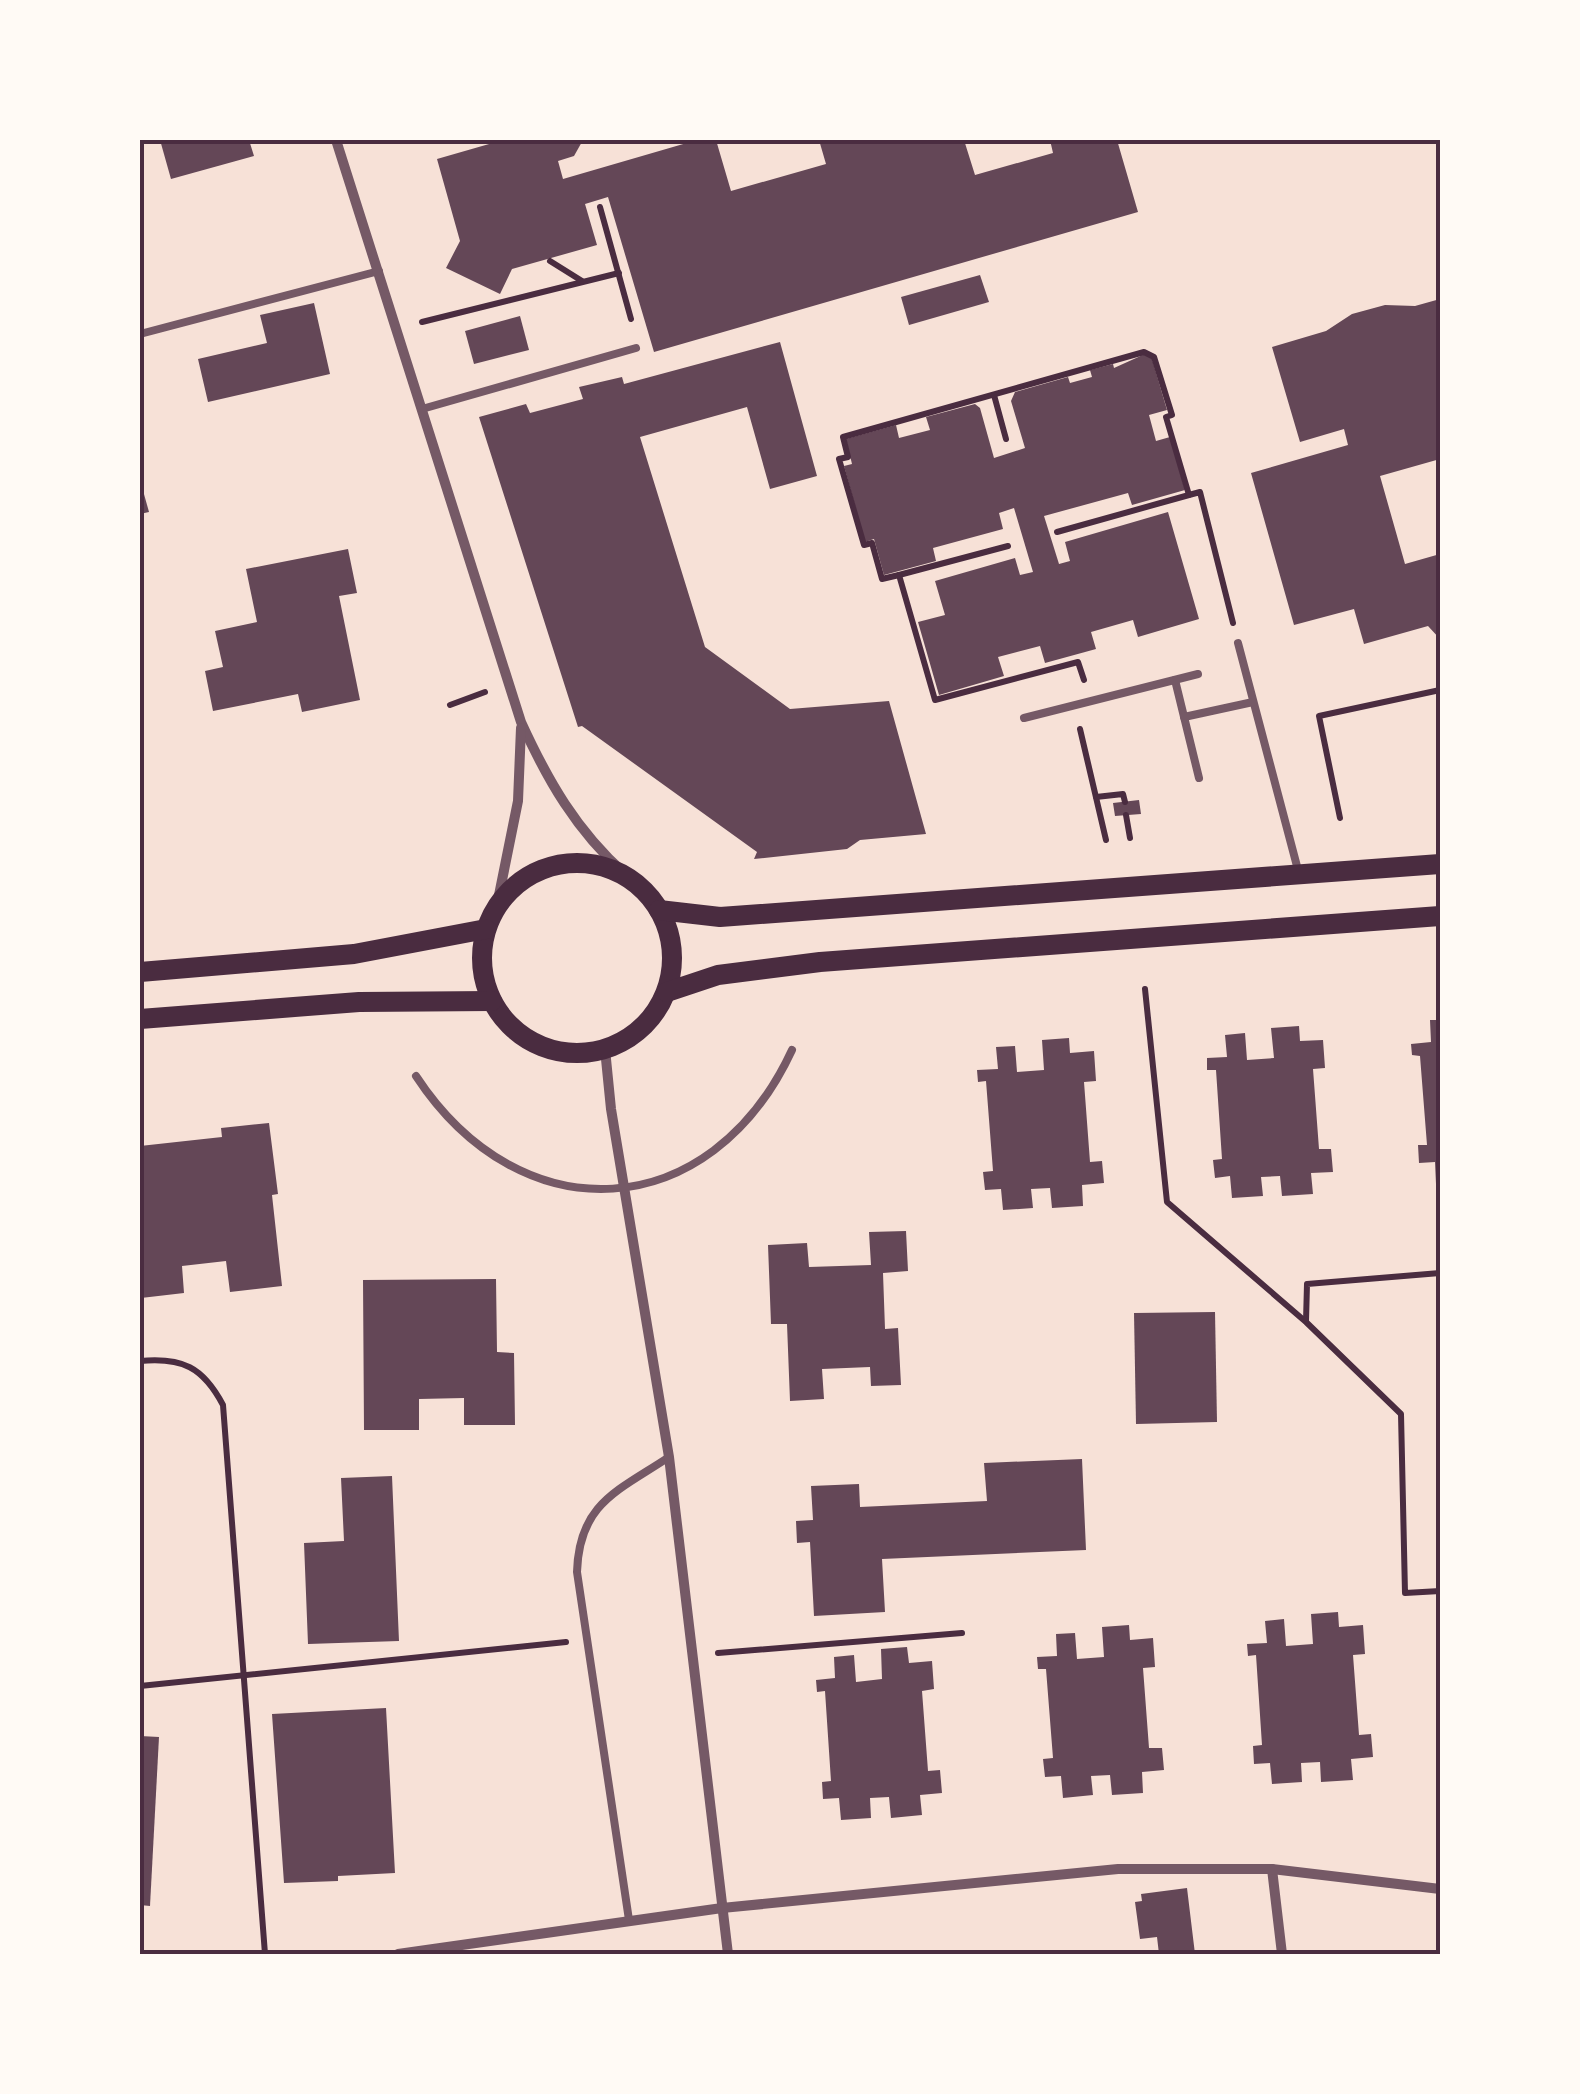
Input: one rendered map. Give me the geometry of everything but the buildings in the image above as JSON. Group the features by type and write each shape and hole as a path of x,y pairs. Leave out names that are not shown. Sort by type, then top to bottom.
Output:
{"main road":[{"path":"591,863 625,874 647,892 670,936 674,964 667,992 638,1031 605,1049 579,1053 540,1045 507,1023 492,1001 483,978 481,954 486,929 498,905 522,880 555,865 591,863"},
{"path":"659,910 720,917 1440,864"},
{"path":"667,992 718,976 820,962 1440,916"},
{"path":"140,972 354,954 486,929"},
{"path":"140,1018 359,1002 492,1001"}],"street":[{"path":"336,140 521,722 575,822 625,874"},
{"path":"498,905 518,801 521,722"},
{"path":"605,1049 669,1457 728,1954"},
{"path":"398,1954 722,1908 1118,1869 1272,1869 1440,1889"},
{"path":"1272,1869 1282,1954"}],"lane":[{"path":"140,334 379,272"},
{"path":"422,409 636,348"},
{"path":"1238,643 1300,875"},
{"path":"1024,718 1198,674"},
{"path":"1175,680 1199,778"},
{"path":"1184,717 1253,702"},
{"path":"416,1076 448,1119 488,1154 519,1171 553,1183 588,1189 624,1189 661,1180 695,1164 726,1142 754,1115 776,1084 792,1050"},
{"path":"630,1920 577,1572 578,1548 585,1525 599,1505 669,1457"}],"path":[{"path":"600,207 631,320"},
{"path":"550,261 584,282"},
{"path":"396,328 619,273"},
{"path":"1008,546 882,579 872,543 864,544 839,459 848,456 843,437 1144,352 1154,357 1172,415 1166,417 1189,495"},
{"path":"994,395 1006,439"},
{"path":"1057,532 1200,492 1238,643"},
{"path":"899,574 936,700 1078,662 1090,700"},
{"path":"1340,818 1319,716 1440,690"},
{"path":"1074,704 1106,840"},
{"path":"1096,797 1123,794 1124,802"},
{"path":"1126,816 1130,838"},
{"path":"1145,989 1167,1202 1306,1322 1400,1414 1405,1593 1440,1591"},
{"path":"1306,1322 1307,1284 1440,1273"},
{"path":"140,1361 161,1359 195,1368 212,1384 222,1405 265,1954"},
{"path":"692,1656 962,1633"},
{"path":"140,1686 587,1639"}]}
